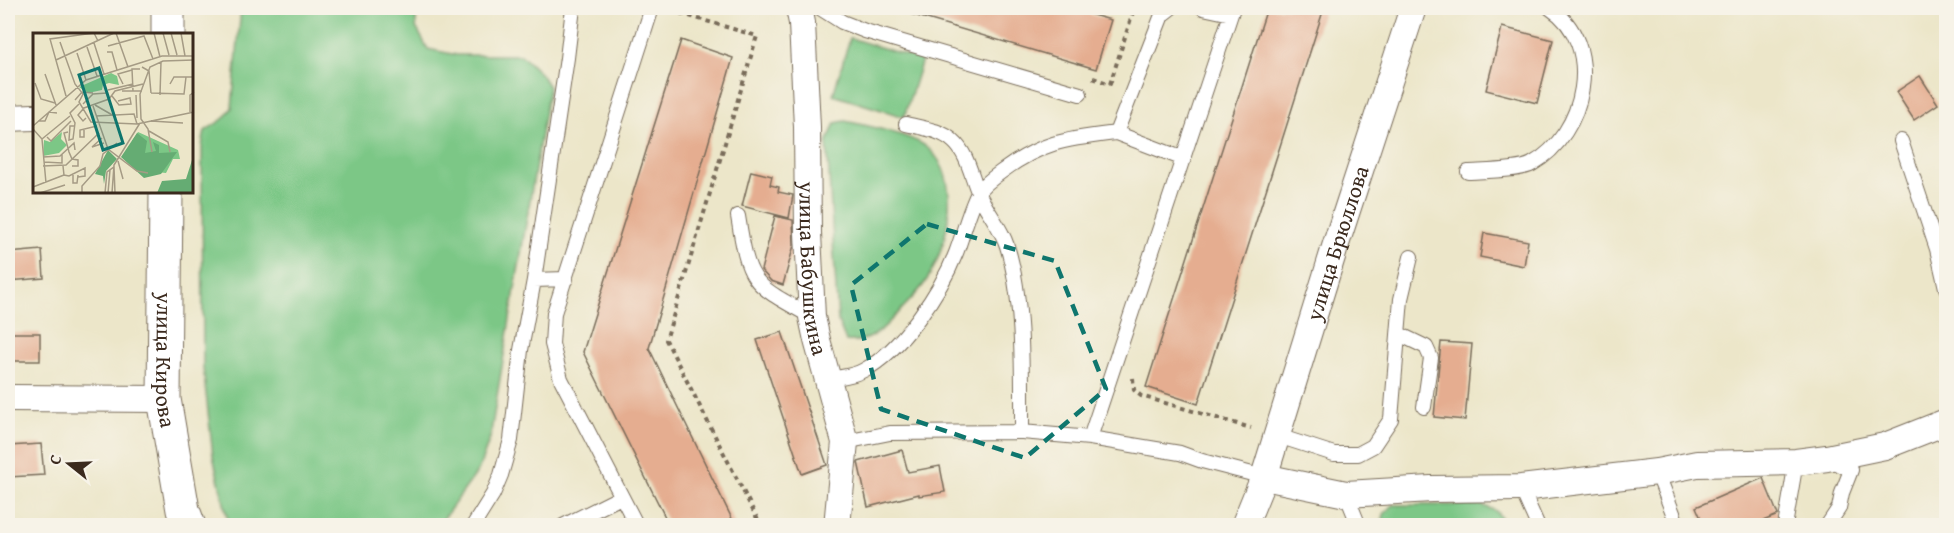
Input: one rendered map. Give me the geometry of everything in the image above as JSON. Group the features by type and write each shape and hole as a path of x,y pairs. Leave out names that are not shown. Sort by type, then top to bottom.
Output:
{"main road":[{"name":"улица Кирова","path":"166,194 164,399 183,510 189,525"}],"street":[{"name":"улица Бабушкина","path":"799,8 802,23 806,116 812,317 845,442 837,525"},
{"name":"улица Брюллова","path":"1264,477 1275,435 1413,8"},
{"path":"8,118 33,117"},
{"path":"8,398 164,399"},
{"path":"1245,525 1264,477 1346,494 1431,489 1521,488 1657,472 1697,464 1796,462 1827,458 1885,446 1947,422"}],"lane":[{"path":"473,525 494,494 511,440 521,350 534,280 573,8"},
{"path":"637,525 561,379 552,344 554,313 652,8"},
{"path":"820,8 842,22 865,31 1080,94"},
{"path":"1116,133 1162,15 1171,8"},
{"path":"1090,438 1232,11 1203,8"},
{"path":"1468,172 1530,165 1553,150 1570,125 1580,100 1584,72 1576,36 1560,15 1550,8"},
{"path":"906,124 940,133 955,142 966,159 979,193 1007,244 1017,289 1022,377 1022,432"},
{"path":"829,379 863,371 881,359 897,343 934,296 955,256 979,193 993,178 1017,160 1048,144 1066,139 1116,133 1184,159"},
{"path":"1901,141 1937,249 1947,288"},
{"path":"738,216 744,256 757,282 764,290 812,317"},
{"path":"1275,435 1334,454 1358,454 1373,446 1391,419 1401,299 1411,256"},
{"path":"534,280 566,279"},
{"path":"1399,334 1426,347 1431,358 1424,407"},
{"path":"845,442 890,434 1022,432 1090,438 1180,453 1264,477"},
{"path":"1827,458 1851,470 1839,508 1827,525"},
{"path":"1785,525 1796,462"},
{"path":"1657,472 1678,525"},
{"path":"1521,488 1538,525"},
{"path":"1346,494 1359,525"},
{"path":"562,525 621,497"}],"path":[{"path":"1088,77 1110,84 1134,9 1129,8"},
{"path":"670,11 757,36 666,340 761,525"},
{"path":"1136,369 1132,380 1134,390 1141,396 1275,435"}],"highlighted area":[{"path":"927,224 1055,261 1106,389 1025,458 881,409 851,285"}],"green space":[{"path":"241,8 416,8 416,27 428,49 457,55 521,55 541,74 549,87 490,438 478,471 439,525 229,525 213,456 203,367 202,146 205,131 223,119 232,108"},
{"path":"850,38 922,60 904,117 833,95"},
{"path":"845,121 900,135 928,148 939,161 946,178 949,196 945,234 940,253 924,284 881,330 863,340 855,341 846,341 838,321 827,143 835,123"},
{"path":"1393,505 1482,505 1496,511 1506,525 1382,525 1384,514"}],"building":[{"path":"908,8 1067,8 1111,20 1096,69 907,13"},
{"path":"1267,8 1324,8 1198,404 1146,387"},
{"path":"1502,27 1553,40 1537,103 1486,90"},
{"path":"681,40 733,58 649,348 735,525 669,525 583,352"},
{"path":"1920,76 1938,104 1914,120 1896,92"},
{"path":"751,171 772,176 770,185 779,187 778,192 793,195 789,218 742,206"},
{"path":"775,216 793,220 794,245 783,285 771,281 761,270"},
{"path":"1484,233 1528,241 1524,266 1480,257"},
{"path":"42,250 44,278 8,281 8,253"},
{"path":"782,332 827,465 802,474 757,340"},
{"path":"8,333 40,333 40,361 8,361"},
{"path":"1441,342 1472,344 1465,420 1434,417"},
{"path":"41,444 44,475 8,477 8,446"},
{"path":"902,450 908,472 940,466 945,492 919,496 919,494 868,507 858,462"},
{"path":"1763,478 1778,515 1753,525 1704,525 1696,507"}]}
